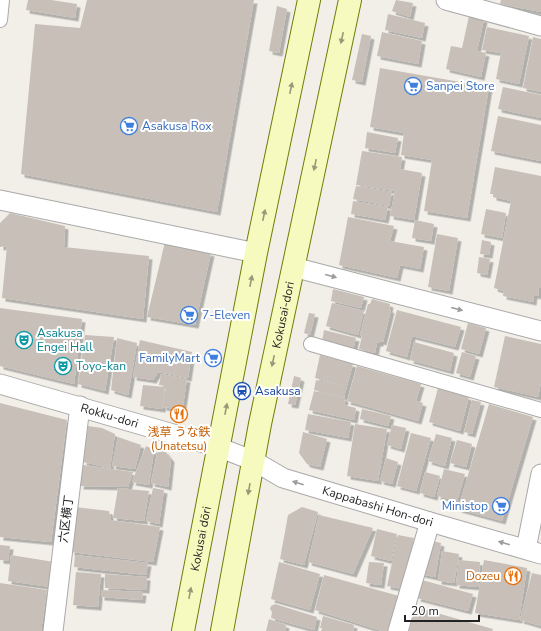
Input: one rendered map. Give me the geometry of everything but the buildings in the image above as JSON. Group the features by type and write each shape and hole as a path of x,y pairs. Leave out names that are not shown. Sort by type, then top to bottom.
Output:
{"main road":[{"path":"218,447 256,253 309,0"},
{"name":"Kokusai-dori","path":"222,631 260,424 350,0"},
{"name":"Kokusai dōri","path":"183,631 218,447"}],"street":[{"path":"0,20 2,0"},
{"path":"446,0 490,6 541,26"},
{"path":"0,200 256,253"},
{"path":"293,267 541,331"},
{"path":"311,344 541,410"},
{"name":"Rokku-dori","path":"0,384 218,447"},
{"name":"六区横丁","path":"53,631 80,406"},
{"name":"Kappabashi Hon-dori","path":"218,447 254,460 283,478 534,551"},
{"path":"534,551 541,474"},
{"path":"398,631 430,522"}],"place":[{"name":"Sanpei Store","path":"413,86"},
{"name":"Asakusa Rox","path":"129,126"},
{"name":"7-Eleven","path":"189,315"},
{"name":"Asakusa Engei Hall","path":"24,340"},
{"name":"FamilyMart","path":"213,358"},
{"name":"Toyo-kan","path":"63,366"},
{"name":"Asakusa","path":"242,391"},
{"name":"浅草 うな鉄 (Unatetsu)","path":"179,414"},
{"name":"Ministop","path":"501,506"},
{"name":"Dozeu","path":"513,576"}]}
